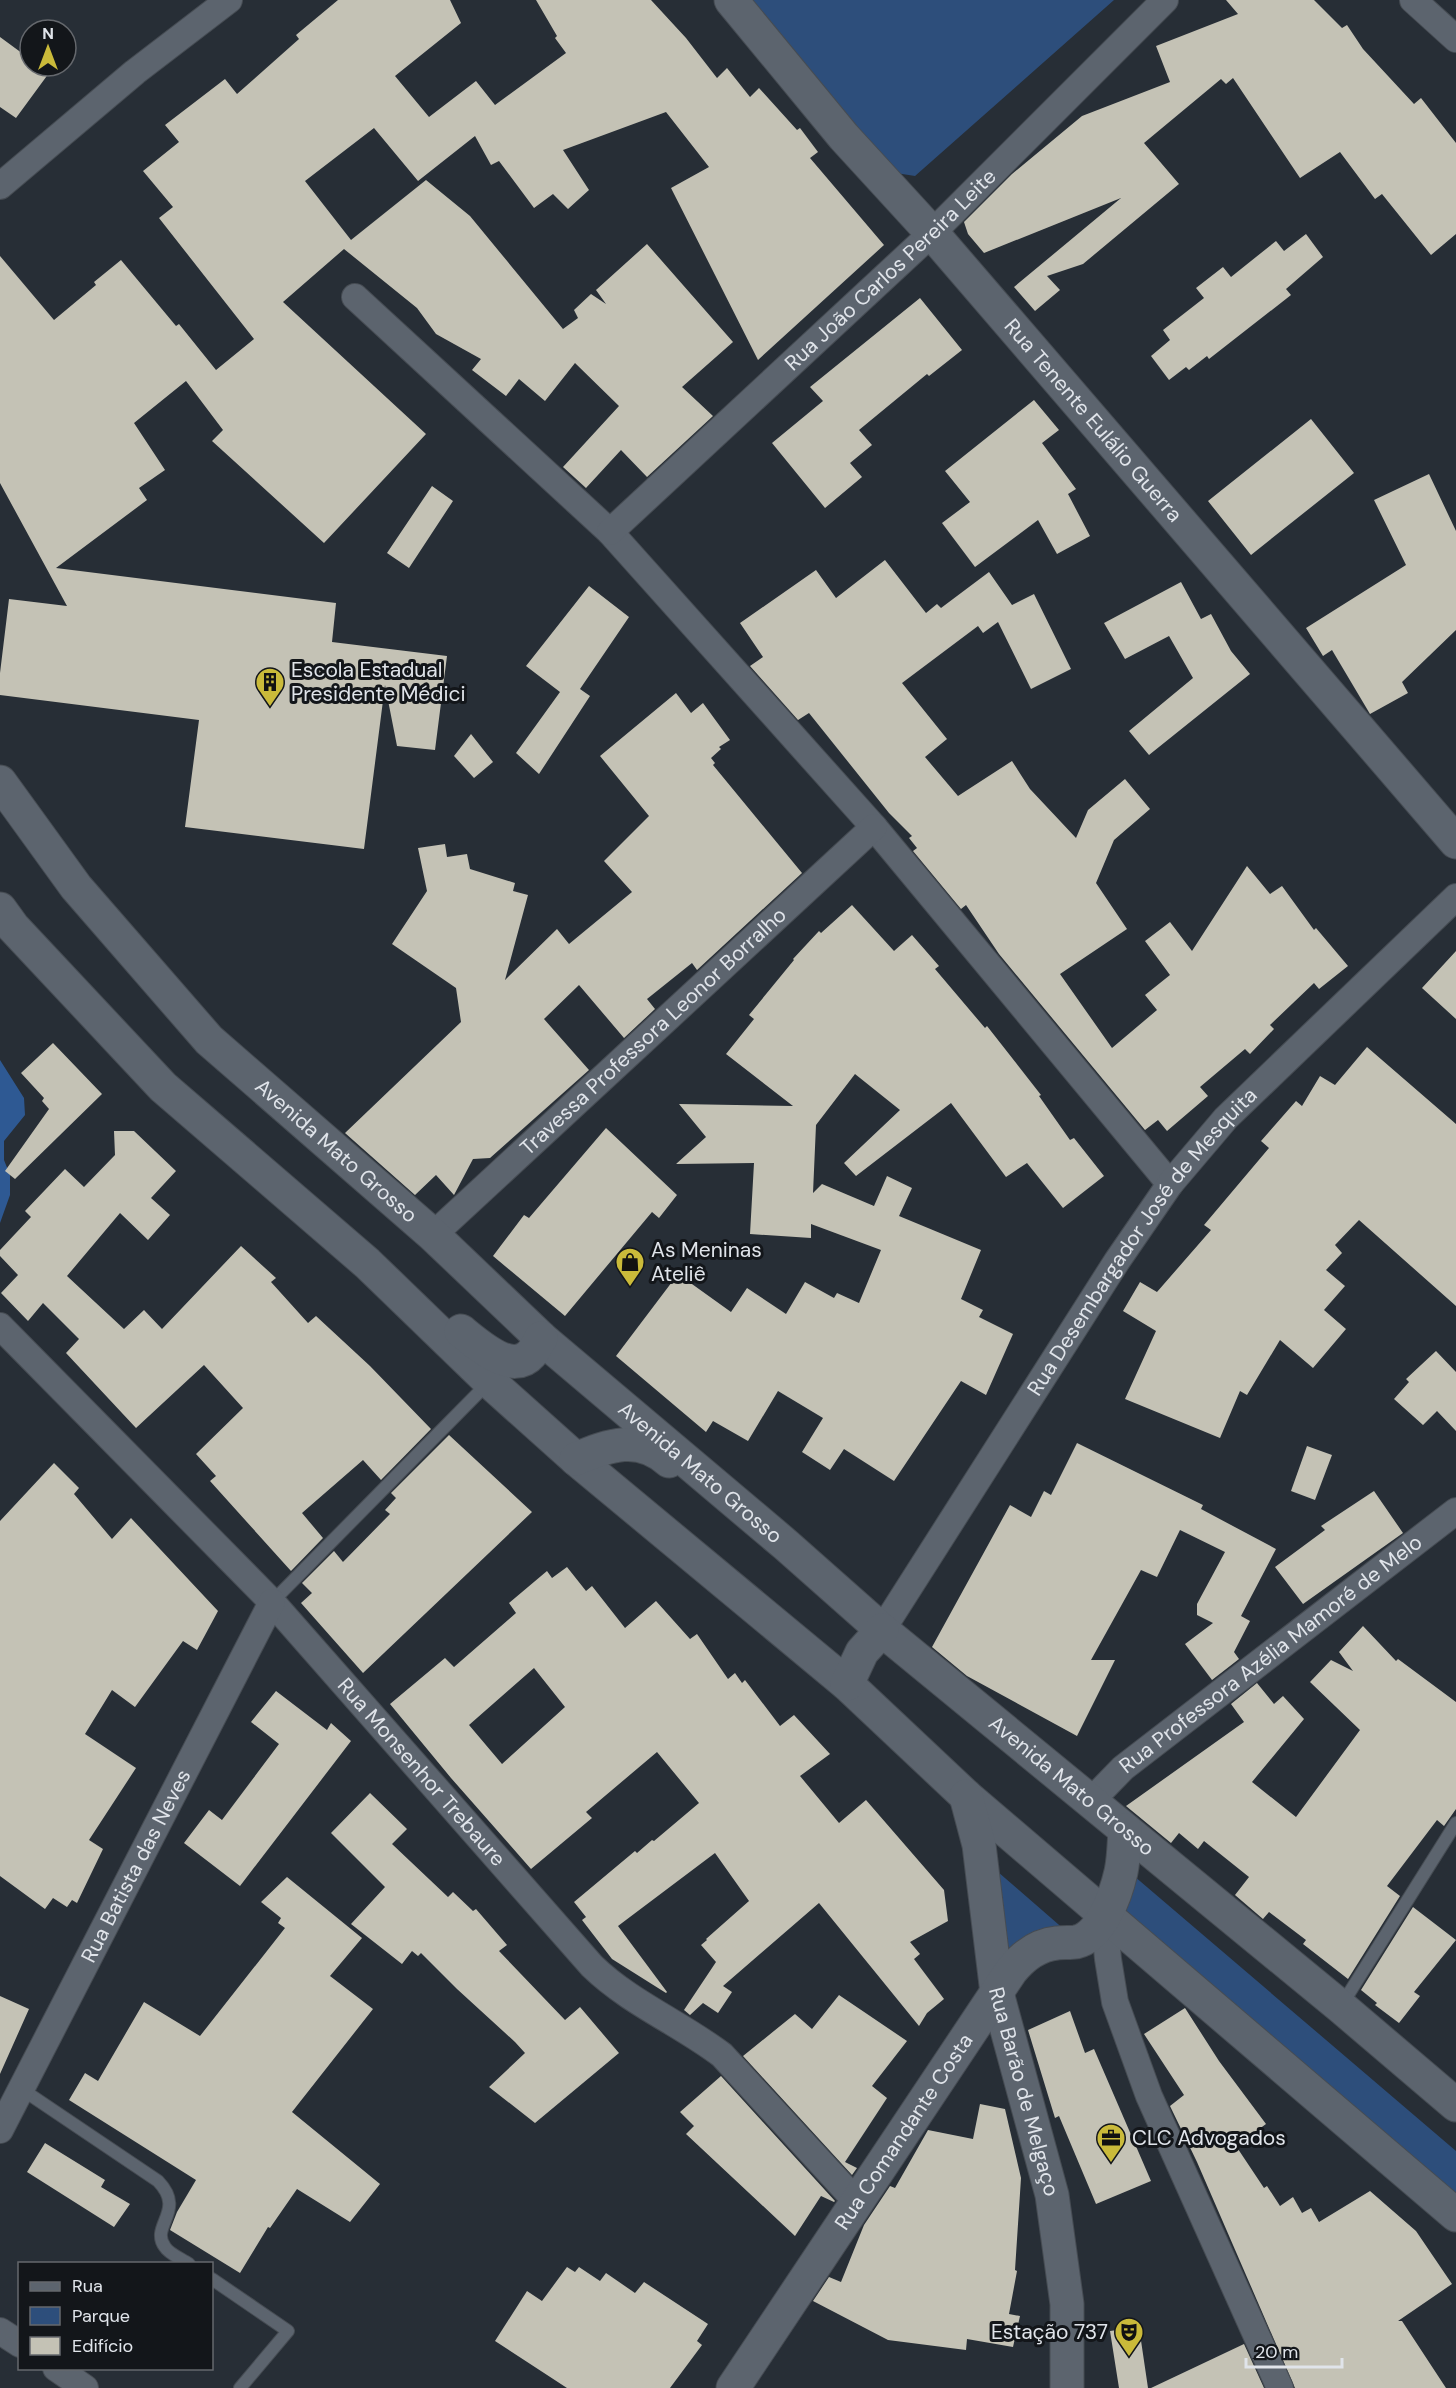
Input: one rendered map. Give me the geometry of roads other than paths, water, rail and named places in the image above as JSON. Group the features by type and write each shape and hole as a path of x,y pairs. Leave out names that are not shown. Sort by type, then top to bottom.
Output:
{"main road":[{"name":"Rua Tenente Eulálio Guerra","path":"731,0 844,137 932,233 1456,842"},
{"name":"Avenida Mato Grosso","path":"0,782 76,887 209,1040 433,1235 541,1338 786,1545 882,1630 1341,2007 1456,2105"},
{"path":"0,909 13,927 163,1088 367,1263 490,1382 576,1459 847,1684 966,1796 1104,1917 1456,2215"},
{"path":"367,1263 426,1303 492,1355 517,1362 530,1356 541,1338"},
{"path":"576,1459 605,1447 635,1444 659,1452 751,1532 786,1545"},
{"path":"847,1684 862,1652 882,1630"},
{"name":"Rua Barão de Melgaço","path":"966,1796 979,1845 997,1993 1052,2195 1067,2304 1067,2388"},
{"name":"Rua Comandante Costa","path":"733,2388 856,2200 1017,1963 1034,1949 1054,1943 1076,1942 1090,1937 1104,1917 1122,1871 1125,1830"}],"street":[{"path":"0,186 135,72 229,0"},
{"name":"Rua João Carlos Pereira Leite","path":"610,532 932,233 1165,0"},
{"path":"1413,0 1456,39"},
{"path":"354,297 610,532 874,827 1170,1184"},
{"name":"Travessa Professora Leonor Borralho","path":"433,1235 874,827"},
{"name":"Rua Desembargador José de Mesquita","path":"882,1630 1110,1271 1170,1184 1226,1118 1456,897"},
{"name":"Rua Monsenhor Trebaure","path":"0,1326 272,1602 592,1966 613,1986 705,2042 722,2055 856,2200"},
{"name":"Rua Professora Azélia Mamoré de Melo","path":"1090,1802 1123,1768 1456,1511"},
{"name":"Rua Batista das Neves","path":"0,2130 11,2096 272,1602"},
{"path":"1104,1917 1115,2002 1149,2096 1280,2388"},
{"path":"0,2331 18,2343"},
{"path":"59,2370 85,2388"}],"lane":[{"path":"272,1602 490,1382"},
{"path":"1341,2007 1456,1823"},
{"path":"11,2096 158,2181 167,2190 171,2202 162,2238 165,2247 186,2262"},
{"path":"213,2280 288,2331 240,2388"}],"place":[{"name":"Escola Estadual Presidente Médici","path":"270,708"},
{"name":"As Meninas Ateliê","path":"630,1288"},
{"name":"CLC Advogados","path":"1111,2164"},
{"name":"Estação 737","path":"1129,2358"}]}
